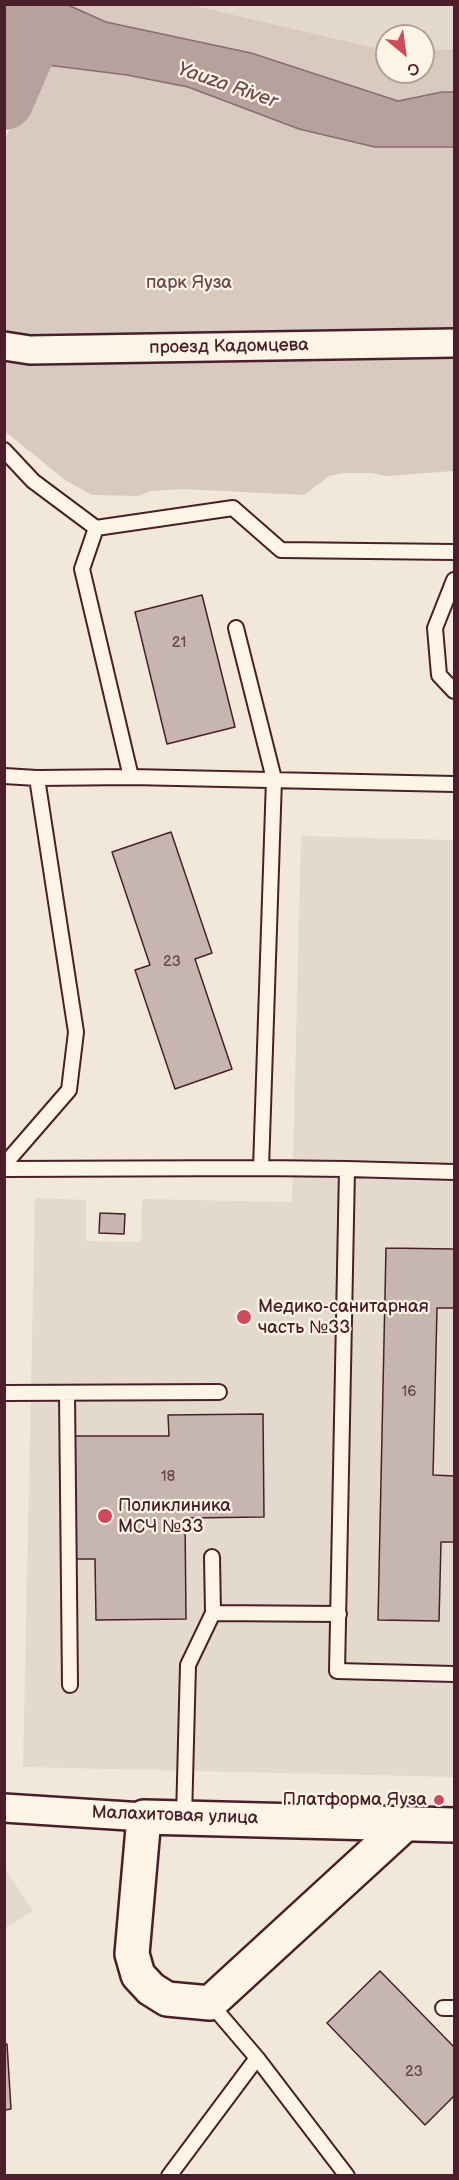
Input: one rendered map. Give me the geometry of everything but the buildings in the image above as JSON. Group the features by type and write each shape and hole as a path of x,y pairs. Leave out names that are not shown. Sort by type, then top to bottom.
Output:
{"street":[{"name":"проезд Кадомцева","path":"4,346 30,350 454,343"},
{"name":"Малахитовая улица","path":"4,1808 144,1817 454,1825"},
{"path":"144,1817 132,1954 138,1975 151,1989 167,1999 210,2003 405,1824"}],"lane":[{"path":"4,450 33,482 96,528 232,508 280,550 454,552"},
{"path":"96,528 81,569 131,777"},
{"path":"454,580 435,628 439,675 454,691"},
{"path":"236,628 274,779 261,1168"},
{"path":"4,776 454,784"},
{"path":"4,1165 69,1090 76,1032 37,778"},
{"path":"4,1169 261,1168 454,1172"},
{"path":"347,1169 337,1671 454,1674"},
{"path":"4,1393 219,1392"},
{"path":"67,1394 70,1685"},
{"path":"184,1818 188,1665 213,1613 212,1557"},
{"path":"213,1613 339,1614"},
{"path":"210,2003 257,2058 347,2175"},
{"path":"170,2175 257,2058"}],"shaded area":[{"path":"191,5 454,5 454,49 435,50 435,24 375,24 375,50"},
{"name":"Медико-санитарная часть №33","path":"301,836 454,840 454,1777 23,1767 35,1198 86,1200 86,1241 141,1242 142,1199 292,1202"},
{"path":"4,1867 33,1911 5,1928 4,1928"}],"green space":[{"path":"68,5 191,5 375,48 375,84 435,84 435,50 454,49 454,92 442,92 398,101 251,53 106,22"},
{"name":"парк Яуза","path":"39,64 127,75 188,87 299,129 375,147 454,147 454,471 387,476 372,473 344,473 329,476 304,495 183,489 151,491 138,496 92,495 65,480 7,433 5,430 5,139"}],"water":[{"name":"Yauza River","path":"4,5 68,5 106,22 251,53 398,101 442,92 454,92 454,147 375,147 299,129 188,87 127,75 39,64 5,45"}],"waterway":[{"path":"4,100 38,21"}],"place":[{"name":"Медико-санитарная часть №33","path":"244,1317"},
{"name":"Поликлиника МСЧ №33","path":"105,1516"},
{"name":"Платформа Яуза","path":"439,1800"}]}
